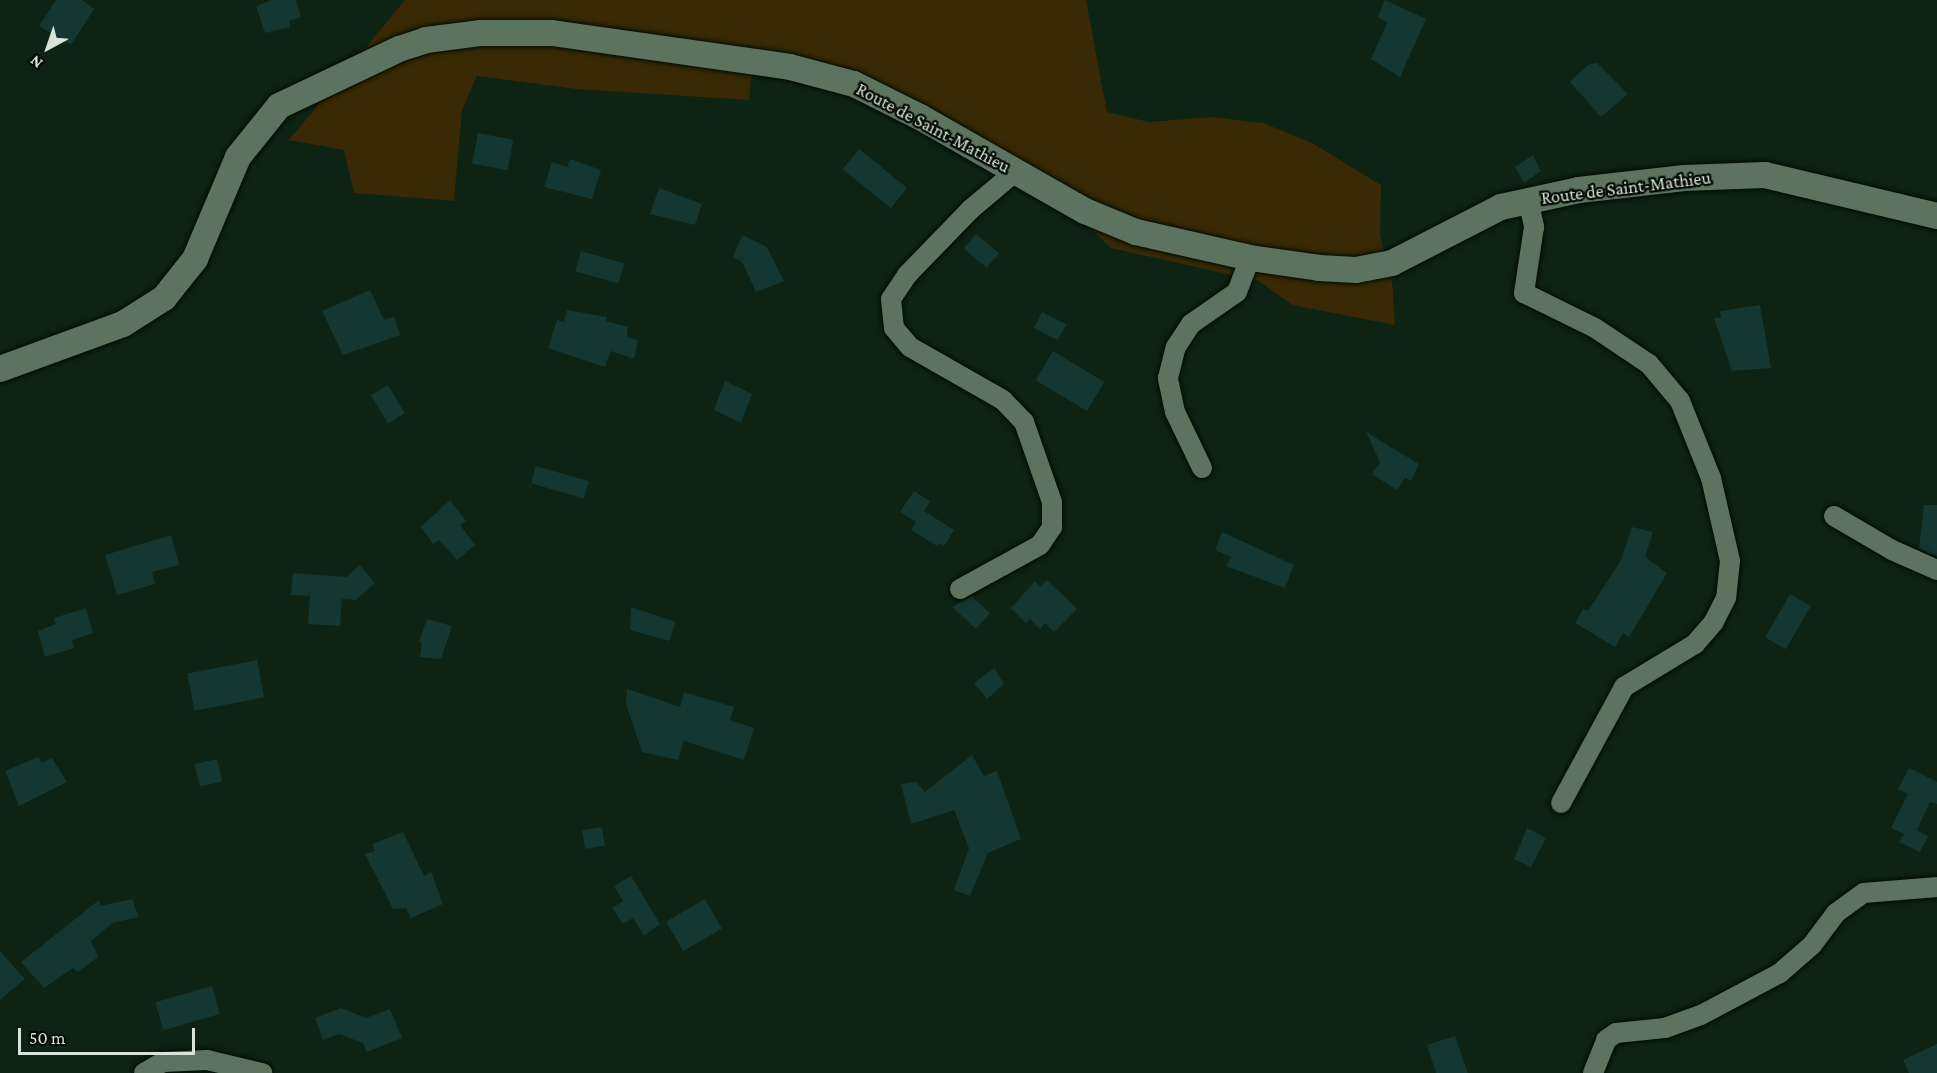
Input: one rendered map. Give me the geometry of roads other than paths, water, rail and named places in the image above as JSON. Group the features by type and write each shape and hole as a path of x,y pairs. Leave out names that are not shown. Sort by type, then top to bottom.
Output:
{"street":[{"name":"Route de Saint-Mathieu","path":"0,369 123,324 164,298 195,259 238,157 265,120 279,106 426,40 480,33 552,33 790,67 854,84 920,117 1085,211 1136,232 1250,258 1356,270 1392,263 1501,207 1528,200 1674,180 1765,174 1937,216"},
{"path":"960,589 1040,545 1052,526 1052,502 1024,422 1003,400 910,346 894,327 891,299 907,275 970,209 1015,172"},
{"path":"1528,200 1534,227 1524,293 1596,328 1649,364 1680,401 1711,478 1730,561 1726,598 1714,622 1695,644 1624,687 1561,803"},
{"path":"1202,468 1175,412 1168,378 1176,347 1191,324 1237,292 1250,258"},
{"path":"1834,516 1892,550 1937,570"},
{"path":"1593,1073 1606,1040 1616,1033 1665,1028 1701,1015 1780,973 1812,945 1836,914 1864,892 1937,887"},
{"path":"144,1073 163,1062 262,1073"}]}
